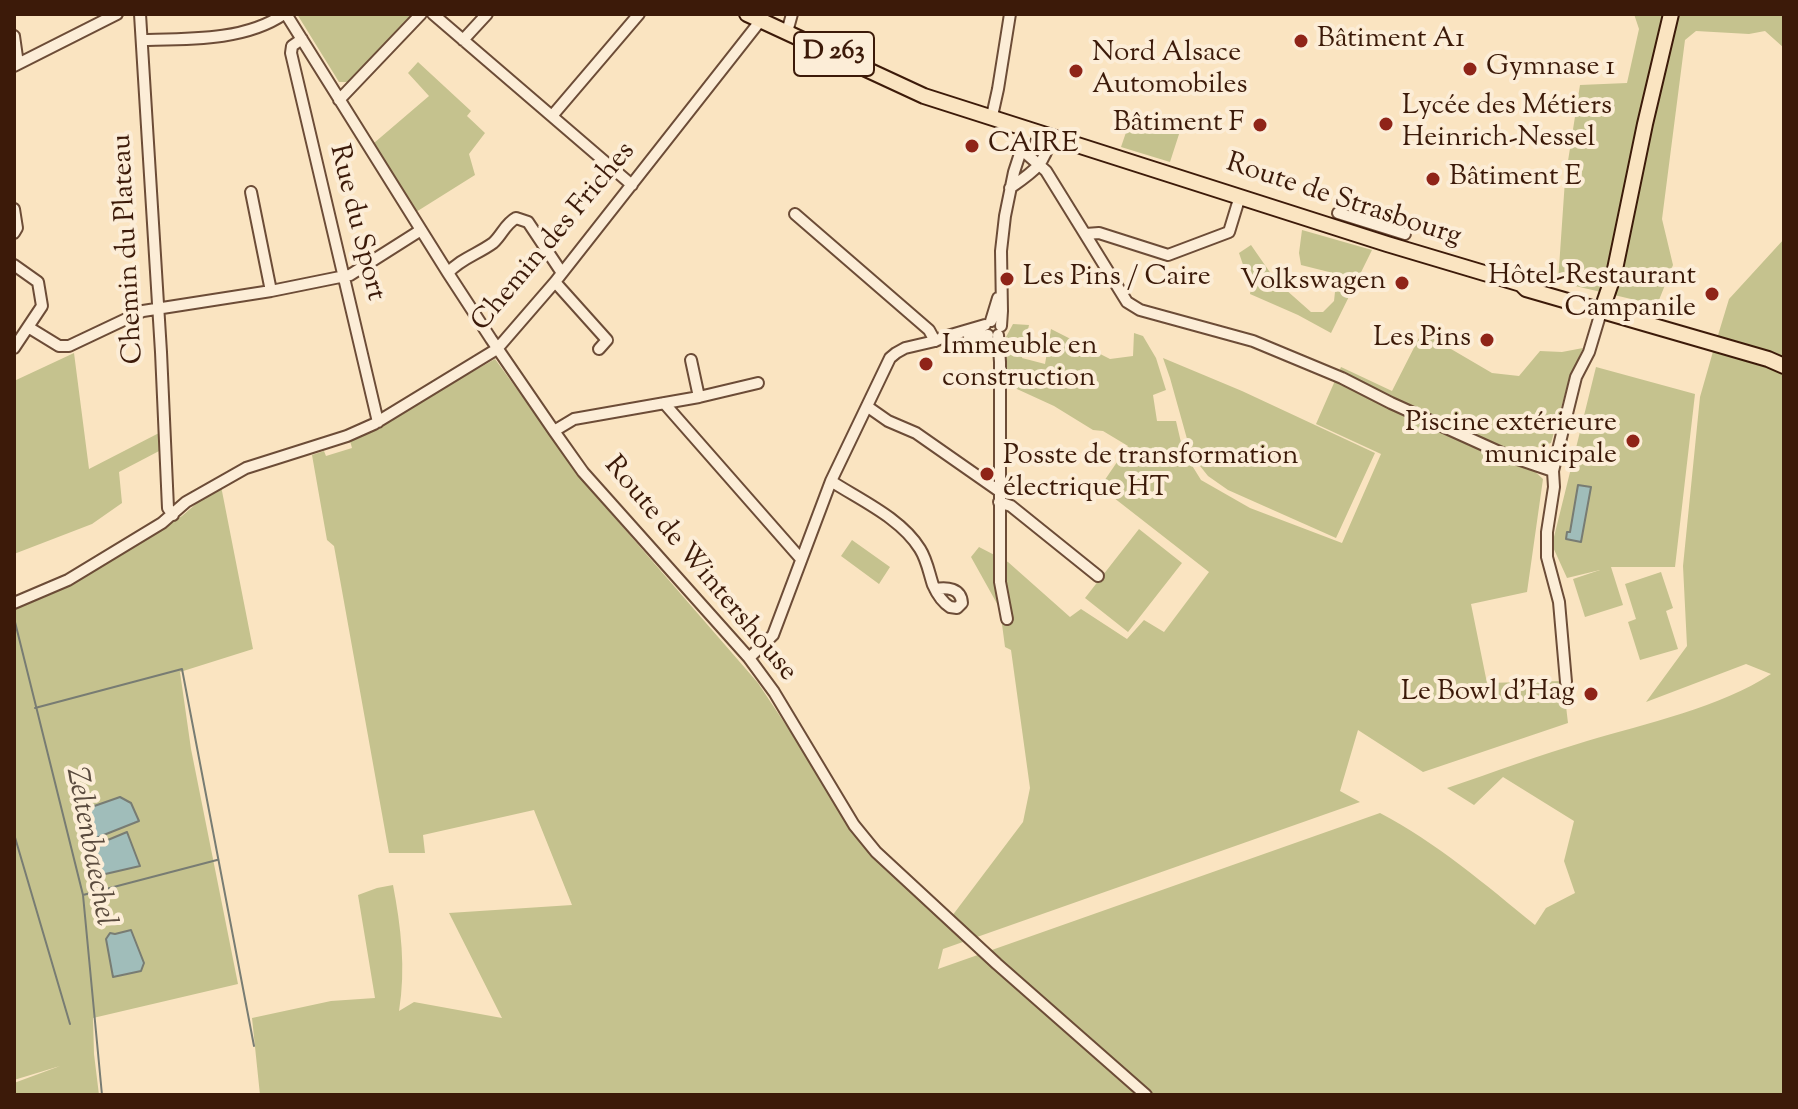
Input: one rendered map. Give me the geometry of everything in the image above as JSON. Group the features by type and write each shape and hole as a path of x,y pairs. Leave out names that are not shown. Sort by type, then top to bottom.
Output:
{"main road":[{"path":"1602,308 1615,269 1671,14"},
{"name":"Route de Strasbourg","path":"754,17 921,95 1521,284 1526,289 1784,358"},
{"name":"Route de Strasbourg","path":"1716,341 1784,366"}],"street":[{"path":"14,36 16,65 117,14"},
{"name":"Chemin du Plateau","path":"140,14 167,482 174,503 173,515"},
{"path":"142,40 209,39 266,25 285,14"},
{"name":"Route de Wintershouse","path":"285,14 497,349 554,431 583,472 749,658 774,692 854,825 876,852 997,964 1146,1095"},
{"path":"339,100 421,14"},
{"path":"433,14 632,185"},
{"path":"463,40 487,14"},
{"path":"552,116 639,14"},
{"path":"787,32 792,14"},
{"path":"992,116 1010,14"},
{"name":"Chemin des Friches","path":"14,603 68,580 184,511 210,488 246,468 347,436 378,422 497,349 632,185 754,17"},
{"name":"Rue du Sport","path":"302,39 292,46 291,53 378,422"},
{"path":"1007,619 1000,582 1000,361 992,330 1001,284 1002,236 1010,188 1028,129"},
{"path":"1010,188 1040,166 1051,136"},
{"path":"1022,150 1046,171 1127,302 1140,310 1253,341 1342,378 1506,455 1553,471"},
{"path":"251,192 271,291"},
{"path":"1086,234 1099,233 1168,255 1229,232 1240,196"},
{"path":"14,209 17,228 14,233"},
{"path":"1338,213 1405,234"},
{"path":"795,214 914,317 932,342"},
{"path":"448,273 455,265 494,242 516,218 528,222 559,277 607,340 599,349"},
{"path":"28,327 59,346 69,346 143,311 350,275 421,230"},
{"path":"14,265 38,282 42,306 14,348"},
{"path":"1566,682 1559,602 1547,557 1553,471 1576,377 1589,352 1602,308"},
{"path":"749,658 773,635 831,481 890,358 900,350 944,337 992,330"},
{"path":"691,360 699,397"},
{"path":"554,431 574,419 699,397 758,383"},
{"path":"682,400 685,427"},
{"path":"664,403 801,559"},
{"path":"868,407 888,421 916,433 1098,576"},
{"path":"831,481 885,516 914,541 923,555 935,589"}],"shaded area":[{"path":"297,14 412,14 349,82 339,82"},
{"path":"1634,14 1784,14 1784,48 1765,31 1749,34 1696,31 1685,40 1662,219 1673,265 1657,305 1558,282 1565,180 1580,85 1627,83 1639,29"},
{"path":"418,62 471,111 467,116 485,133 469,154 475,175 416,212 374,143 429,96 408,73"},
{"path":"1133,112 1181,128 1170,162 1121,147"},
{"path":"1302,230 1372,250 1331,333 1250,294 1251,288 1239,253 1251,245 1276,281 1311,312 1323,312 1334,301 1337,274 1301,265"},
{"path":"1784,239 1784,1095 260,1095 252,1018 331,1001 375,998 358,895 393,885 402,948 399,1011 414,1002 502,1018 449,913 572,905 534,810 423,835 425,853 389,853 334,546 327,540 312,455 324,451 326,456 352,448 350,441 495,359 589,488 758,683 862,845 952,916 1023,822 1030,788 1011,650 1005,647 1000,609 971,557 979,547 1008,562 1070,617 1081,609 1127,639 1144,620 1164,632 1209,572 1100,487 1128,446 1006,384 1006,337 1013,324 1029,325 1022,358 1045,364 1051,329 1110,359 1133,356 1134,333 1143,336 1156,358 1166,390 1153,395 1157,421 1176,421 1183,451 1201,480 1250,508 1342,543 1381,454 1316,424 1341,367 1392,391 1422,332 1492,373 1519,376 1540,351 1562,352 1583,348 1569,380 1551,443 1535,448 1530,467 1543,479 1527,592 1471,604 1487,683 1563,681 1568,723 1423,772 1358,730 1340,791 1360,802 943,949 938,969 1380,813 1441,851 1535,925 1546,908 1575,893 1564,861 1574,821 1503,777 1474,805 1447,788 1569,746 1706,705 1771,674 1746,664 1646,702 1687,646 1683,566 1700,397 1712,355 1729,299"},
{"path":"74,353 89,469 159,433 161,450 119,472 122,503 92,524 14,554 14,381"},
{"path":"1163,358 1375,453 1336,538 1228,490 1208,476 1189,446"},
{"name":"Piscine extérieure municipale","path":"1596,367 1695,394 1675,567 1611,567 1623,605 1585,617 1573,579 1600,570 1567,578 1552,545"},
{"path":"221,486 253,649 180,672 191,749 238,984 93,1018 99,1095 14,1095 14,1083 60,1066 14,1080 14,600 17,607 71,583 182,516"},
{"path":"1139,529 1182,563 1128,632 1085,598"},
{"path":"852,540 890,567 879,584 841,556"},
{"path":"1661,572 1673,608 1666,611 1678,649 1640,660 1628,622 1636,619 1625,584"}],"water":[{"path":"1578,485 1591,487 1581,542 1566,539"},
{"path":"120,797 131,803 139,821 86,842 80,811"},
{"path":"127,832 140,866 101,875 91,847"},
{"path":"131,930 144,963 141,971 113,977 106,939 110,933"}],"waterway":[{"name":"Zeltenbaechel","path":"14,610 83,895 102,1095"},
{"path":"35,708 182,669 254,1046"},
{"path":"14,834 70,1024"},
{"path":"83,895 217,860"}],"place":[{"name":"Bâtiment A1","path":"1301,41"},
{"name":"Gymnase 1","path":"1470,69"},
{"name":"Nord Alsace Automobiles","path":"1076,71"},
{"name":"Lycée des Métiers Heinrich-Nessel","path":"1386,124"},
{"name":"Bâtiment F","path":"1260,125"},
{"name":"CAIRE","path":"972,146"},
{"name":"Bâtiment E","path":"1433,179"},
{"name":"Les Pins / Caire","path":"1007,279"},
{"name":"Volkswagen","path":"1402,283"},
{"name":"Hôtel-Restaurant Campanile","path":"1712,294"},
{"name":"Les Pins","path":"1487,340"},
{"name":"Immeuble en construction","path":"926,364"},
{"name":"Piscine extérieure municipale","path":"1633,441"},
{"name":"Posste de transformation électrique HT","path":"987,474"},
{"name":"Le Bowl d'Hag","path":"1591,694"}]}
